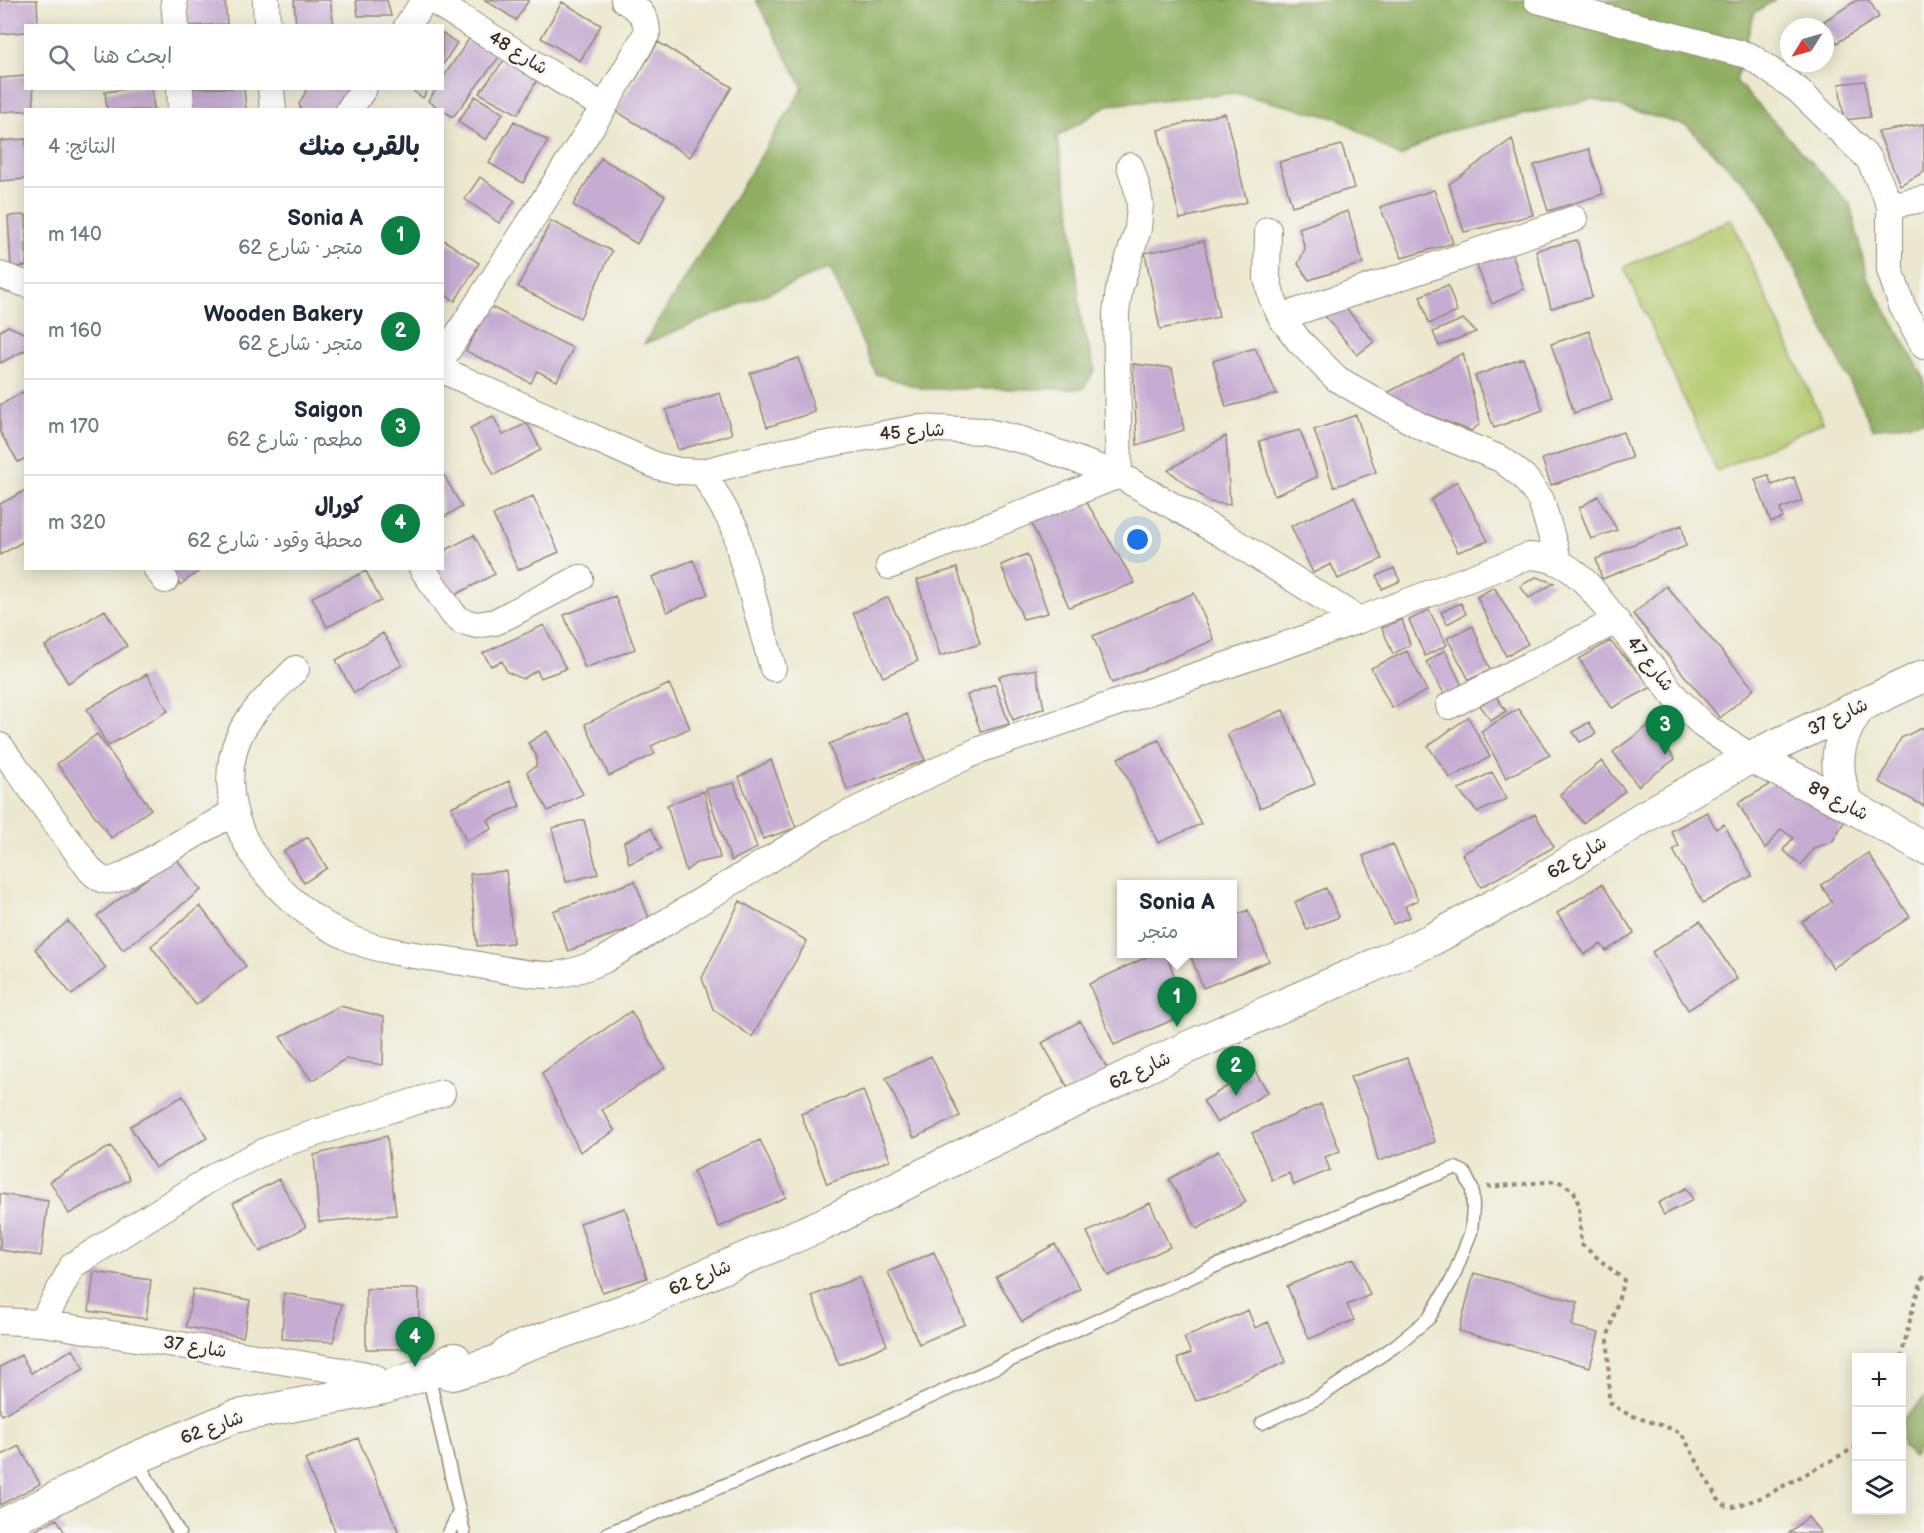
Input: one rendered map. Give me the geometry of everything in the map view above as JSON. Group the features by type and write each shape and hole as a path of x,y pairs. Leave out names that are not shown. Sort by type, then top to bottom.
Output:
{"street":[{"path":"174,0 176,24"},
{"path":"266,0 267,24"},
{"name":"شارع 48","path":"409,24 428,0 604,106"},
{"path":"444,356 604,106 647,33 647,21 634,6 624,0"},
{"path":"1537,0 1750,56 1798,90 1869,159 1890,205 1890,270 1902,306 1924,346"},
{"path":"180,90 181,108"},
{"path":"271,90 273,108"},
{"path":"350,108 363,90"},
{"path":"889,566 1119,475 1116,313 1119,290 1138,229 1140,204 1130,166"},
{"path":"1890,205 1924,199"},
{"path":"1281,317 1574,219"},
{"path":"1268,230 1267,278 1272,298 1281,317 1299,341 1337,380 1422,427 1501,459 1524,477 1541,500 1559,562"},
{"path":"0,275 24,283"},
{"name":"شارع 45","path":"444,371 657,466 679,471 703,472 783,452 918,428 982,430 1022,440 1119,475 1227,537 1359,620"},
{"path":"703,472 735,528 773,668"},
{"path":"296,669 254,714 235,745 229,778 234,812 248,849 265,873 298,906 351,939 379,949 552,975 586,968 604,960 826,825 979,750 1359,620 1530,556 1545,557 1559,562"},
{"name":"شارع 47","path":"1559,562 1577,573 1676,698 1722,739 1751,757"},
{"path":"423,570 453,614 461,621 477,625 495,622 580,578"},
{"path":"1449,706 1616,621"},
{"name":"شارع 37","path":"1751,757 1924,676"},
{"path":"1847,804 1839,784 1840,742 1848,722 1861,705"},
{"path":"0,746 99,880 112,881 123,876 234,812"},
{"name":"شارع 89","path":"1751,757 1847,804 1924,848"},
{"name":"شارع 62","path":"0,1526 136,1458 233,1417 384,1388 433,1371 450,1360 495,1349 512,1350 625,1310 824,1224 1184,1049 1431,939 1544,879 1644,817 1751,757"},
{"path":"42,1323 73,1266 218,1174 278,1145 442,1093"},
{"name":"شارع 37","path":"0,1321 42,1323 362,1374 375,1378 384,1388"}],"lane":[{"path":"608,1533 857,1431 1214,1267 1455,1167 1464,1172 1472,1189 1471,1232 1452,1280 1429,1318 1395,1346 1318,1398 1262,1423"},
{"path":"433,1371 458,1514 464,1533"},
{"path":"136,1458 179,1533"},
{"path":"449,1533 458,1514"}],"path":[{"path":"1472,1189 1558,1181 1574,1191 1579,1206 1581,1244 1624,1280 1608,1336 1609,1401 1617,1410 1672,1428 1682,1434 1717,1498 1724,1505 1734,1507 1763,1497 1852,1450"},
{"path":"1902,1353 1915,1299 1924,1276"}],"green space":[{"path":"756,0 1775,0 1754,13 1736,81 1850,204 1867,276 1924,378 1924,421 1873,429 1759,198 1687,126 1593,99 1440,133 1400,157 1339,119 1235,93 1108,105 1057,137 1070,206 1081,319 1095,370 1083,389 924,389 876,374 830,268 644,344 803,88"},
{"path":"1731,219 1823,422 1717,471 1624,267"},
{"path":"1924,1398 1924,1442 1913,1457 1906,1450 1906,1417"}],"building":[{"path":"0,0 37,0 38,24 24,24 24,32 0,34"},
{"path":"186,0 225,0 227,24 188,24"},
{"path":"294,0 330,0 334,24 296,24"},
{"path":"356,0 387,0 391,16 358,16"},
{"path":"485,0 529,0 516,20"},
{"path":"1857,0 1869,0 1879,17 1837,43 1834,38 1834,18 1829,18"},
{"path":"562,2 601,25 580,61 541,38"},
{"path":"444,34 457,43 444,63"},
{"path":"471,36 499,57 453,117 444,111 444,108 439,108 428,101 436,90 444,90 444,76"},
{"path":"658,42 732,87 690,157 616,111"},
{"path":"506,58 537,80 518,114 479,93"},
{"path":"24,76 24,90 33,90 34,108 0,112 0,78"},
{"path":"1865,81 1870,117 1844,120 1839,84"},
{"path":"152,90 154,108 107,108 105,92"},
{"path":"191,90 244,90 246,108 194,108"},
{"path":"348,90 335,108 300,108 299,104 306,91"},
{"path":"412,90 427,90 423,98"},
{"path":"475,96 503,113 486,140 458,122"},
{"path":"1225,113 1247,202 1180,219 1158,130"},
{"path":"514,121 548,141 523,183 489,163"},
{"path":"1924,124 1924,172 1900,185 1878,132"},
{"path":"24,139 24,179 0,181 0,141"},
{"path":"1512,139 1533,215 1464,232 1449,184"},
{"path":"1342,145 1354,188 1292,206 1279,162"},
{"path":"1589,149 1603,194 1548,211 1534,165"},
{"path":"601,158 665,196 637,244 573,205"},
{"path":"480,177 515,201 499,223 465,199"},
{"path":"1434,190 1453,243 1402,258 1380,207"},
{"path":"1348,211 1363,263 1309,280 1298,264 1305,249 1299,228"},
{"path":"24,215 24,266 11,267 8,216"},
{"path":"551,221 612,251 580,318 518,287"},
{"path":"444,240 479,263 455,301 444,294"},
{"path":"1577,240 1592,297 1551,308 1536,250"},
{"path":"1204,241 1219,317 1160,329 1145,253"},
{"path":"1510,247 1524,289 1492,304 1477,266"},
{"path":"1448,285 1457,312 1429,324 1420,296"},
{"path":"1341,302 1374,342 1357,355 1324,315"},
{"path":"489,306 573,348 557,381 537,371 531,383 466,351"},
{"path":"1463,319 1476,332 1439,346 1433,332"},
{"path":"8,326 24,333 24,351 0,363 0,331"},
{"path":"1589,331 1612,400 1574,413 1551,344"},
{"path":"1255,348 1277,394 1226,407 1213,361"},
{"path":"1463,353 1480,424 1471,431 1400,404 1387,393"},
{"path":"799,358 815,412 767,427 750,373"},
{"path":"1523,358 1543,410 1494,428 1475,376"},
{"path":"1133,364 1172,368 1184,430 1137,445"},
{"path":"24,391 24,459 18,462 0,432 0,405"},
{"path":"720,393 732,434 678,450 666,410"},
{"path":"1356,415 1376,472 1334,487 1314,430"},
{"path":"493,416 503,435 527,423 541,450 494,475 470,428"},
{"path":"1300,430 1317,477 1274,496 1259,441"},
{"path":"1623,432 1632,458 1551,485 1542,459"},
{"path":"1226,436 1230,505 1209,502 1168,470"},
{"path":"1768,475 1772,485 1794,477 1802,501 1780,509 1783,518 1771,522 1755,479"},
{"path":"444,476 462,507 444,517"},
{"path":"1457,481 1488,541 1458,552 1431,500"},
{"path":"24,491 24,541 0,555 0,504"},
{"path":"533,496 559,552 518,570 493,515"},
{"path":"1598,496 1617,530 1591,539 1579,508"},
{"path":"1354,497 1382,559 1338,579 1331,564 1313,573 1291,526"},
{"path":"1084,498 1135,583 1069,607 1029,518"},
{"path":"1682,525 1686,546 1602,579 1596,559"},
{"path":"474,535 495,574 453,596 439,570 444,570 444,551"},
{"path":"1027,554 1048,613 1023,619 1001,565"},
{"path":"693,560 708,594 667,612 652,577"},
{"path":"957,568 980,644 940,656 917,580"},
{"path":"1394,568 1400,581 1382,589 1377,576"},
{"path":"169,570 200,570 180,585"},
{"path":"366,571 381,601 327,627 312,597"},
{"path":"1536,577 1554,583 1529,598 1520,586"},
{"path":"1666,586 1754,689 1720,718 1633,614"},
{"path":"1494,587 1528,644 1506,656 1477,597"},
{"path":"1194,593 1214,640 1112,683 1093,636"},
{"path":"615,596 635,649 585,668 564,615"},
{"path":"888,597 918,661 883,677 853,613"},
{"path":"1461,603 1466,614 1447,624 1441,612"},
{"path":"105,610 127,646 68,683 45,646"},
{"path":"1429,610 1447,645 1425,656 1409,620"},
{"path":"1402,619 1410,645 1393,654 1382,628"},
{"path":"544,625 566,669 540,678 537,670 523,679 507,672 502,661 491,666 483,653"},
{"path":"1473,626 1490,670 1469,680 1447,638"},
{"path":"383,633 402,665 354,693 336,660"},
{"path":"1610,641 1652,687 1612,708 1579,659"},
{"path":"1445,650 1461,684 1445,695 1426,662"},
{"path":"1407,651 1427,691 1392,708 1371,668"},
{"path":"1036,669 1044,708 1013,720 999,676"},
{"path":"147,674 168,711 108,746 87,709"},
{"path":"669,684 690,728 651,746 655,754 609,776 585,724"},
{"path":"995,684 1009,724 981,732 967,695"},
{"path":"1496,696 1506,711 1491,721 1479,704"},
{"path":"1518,709 1550,755 1506,778 1481,731"},
{"path":"1283,710 1315,784 1260,808 1227,734"},
{"path":"907,714 925,760 847,790 829,744"},
{"path":"1468,717 1490,757 1450,778 1428,746"},
{"path":"1589,722 1596,734 1580,742 1573,732"},
{"path":"1649,725 1675,759 1638,786 1613,752"},
{"path":"1924,727 1924,806 1879,782 1901,738"},
{"path":"547,731 583,794 548,811 527,772 536,766 536,755 528,743"},
{"path":"97,734 151,809 111,838 57,764"},
{"path":"1159,740 1201,824 1158,843 1118,758"},
{"path":"771,760 796,828 763,839 739,777"},
{"path":"1602,761 1625,791 1583,823 1560,794"},
{"path":"1492,772 1507,799 1478,812 1458,790"},
{"path":"509,781 520,806 488,820 492,829 466,841 451,807"},
{"path":"734,783 757,848 731,861 706,789"},
{"path":"1773,783 1846,819 1832,842 1814,848 1801,865 1783,850 1793,838 1781,829 1765,849 1738,803"},
{"path":"704,791 720,858 696,863 686,871 667,805"},
{"path":"1707,812 1716,829 1724,824 1752,876 1703,903 1673,850 1679,846 1671,831"},
{"path":"1535,814 1554,847 1481,887 1462,854"},
{"path":"584,820 598,874 566,882 552,828"},
{"path":"651,828 661,849 629,864 624,842"},
{"path":"308,837 327,868 304,883 284,851"},
{"path":"1393,844 1418,900 1405,906 1410,917 1393,924 1363,856"},
{"path":"1868,853 1910,917 1833,968 1802,922 1832,902 1821,885"},
{"path":"175,857 201,890 123,950 97,916"},
{"path":"506,871 513,943 477,946 470,874"},
{"path":"635,881 650,921 568,951 553,911"},
{"path":"1602,884 1634,933 1606,951 1601,944 1584,955 1557,913"},
{"path":"1326,888 1339,917 1307,930 1295,902"},
{"path":"740,901 807,941 752,1037 713,1009 702,978"},
{"path":"200,906 246,966 196,1005 151,946"},
{"path":"1248,910 1269,961 1203,988 1192,958 1237,958 1237,915"},
{"path":"68,921 106,968 72,995 35,949"},
{"path":"1700,921 1737,979 1688,1010 1652,952"},
{"path":"1144,958 1168,958 1189,1013 1114,1045 1089,984"},
{"path":"340,1006 384,1017 383,1065 345,1059 312,1081 280,1037"},
{"path":"631,1011 665,1068 602,1110 615,1131 580,1152 542,1073"},
{"path":"1080,1021 1109,1071 1071,1093 1042,1043"},
{"path":"931,1056 960,1116 914,1138 886,1078"},
{"path":"1407,1058 1435,1142 1378,1161 1367,1117 1350,1077"},
{"path":"1254,1070 1268,1092 1217,1123 1203,1101"},
{"path":"863,1090 890,1160 827,1184 801,1114"},
{"path":"183,1096 207,1138 155,1168 130,1126"},
{"path":"1321,1104 1340,1151 1325,1157 1330,1170 1294,1185 1289,1173 1272,1180 1252,1133"},
{"path":"387,1136 396,1215 319,1222 314,1155"},
{"path":"760,1140 786,1197 719,1227 693,1171"},
{"path":"111,1146 130,1179 69,1214 50,1181"},
{"path":"1218,1151 1246,1202 1197,1229 1169,1179"},
{"path":"279,1179 306,1227 260,1252 233,1203"},
{"path":"1686,1188 1693,1200 1664,1215 1658,1203"},
{"path":"0,1194 48,1201 41,1256 0,1250"},
{"path":"1150,1203 1170,1247 1108,1276 1087,1232"},
{"path":"625,1208 647,1278 602,1292 580,1223"},
{"path":"1055,1244 1080,1289 1022,1322 996,1277"},
{"path":"934,1252 965,1324 919,1344 888,1272"},
{"path":"1354,1258 1370,1295 1347,1305 1354,1320 1309,1339 1287,1286"},
{"path":"94,1272 151,1280 146,1319 89,1311"},
{"path":"1474,1273 1578,1302 1572,1326 1599,1333 1590,1367 1459,1331"},
{"path":"859,1277 887,1345 839,1365 812,1296"},
{"path":"193,1289 250,1300 243,1337 186,1327"},
{"path":"366,1289 419,1289 419,1349 366,1349"},
{"path":"284,1293 342,1304 333,1342 282,1339"},
{"path":"1248,1310 1255,1328 1268,1322 1286,1362 1196,1401 1177,1359 1191,1353 1184,1338"},
{"path":"73,1349 84,1369 2,1415 0,1412 0,1367 21,1355 31,1373"},
{"path":"358,1438 399,1533 336,1533 305,1460"},
{"path":"19,1446 40,1484 0,1505 0,1456"},
{"path":"1808,1517 1821,1533 1789,1533"},
{"path":"57,1519 65,1533 30,1533"}],"place":[{"name":"Saigon","path":"1665,755"},
{"name":"Sonia A","path":"1177,1027"},
{"name":"Wooden Bakery","path":"1236,1096"},
{"name":"كورال","path":"415,1367"}]}
